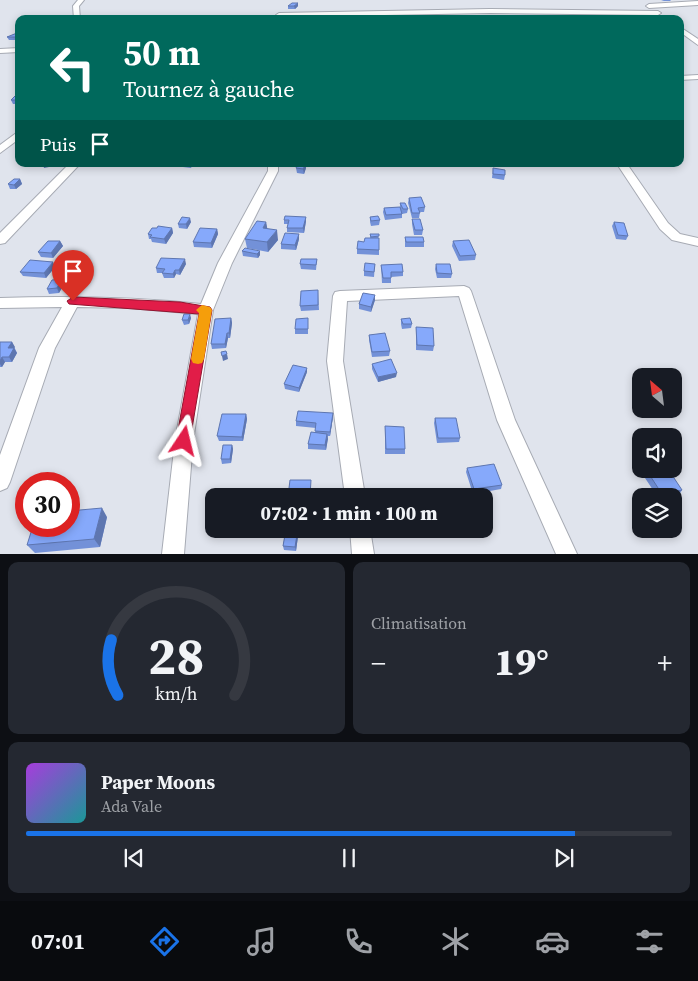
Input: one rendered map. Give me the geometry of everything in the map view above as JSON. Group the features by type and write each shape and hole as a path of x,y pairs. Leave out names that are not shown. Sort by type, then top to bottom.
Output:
{"street":[{"path":"77,15 76,6 81,0"},
{"path":"661,15 649,6 698,3"},
{"path":"279,15 280,5"},
{"path":"381,15 490,11 658,12"},
{"path":"490,11 493,15"},
{"path":"684,32 697,42"},
{"path":"684,41 697,42"},
{"path":"0,50 15,50"},
{"path":"684,78 698,77"},
{"path":"0,150 15,137"},
{"path":"0,240 72,167"},
{"path":"173,554 184,441 206,310 224,263 273,172 273,167"},
{"path":"624,167 664,226 676,238 698,242"},
{"path":"354,488 335,361 340,296 464,291 506,420 567,554"},
{"path":"0,303 73,301 206,310"},
{"path":"0,482 48,348 73,301"},
{"path":"361,538 363,554"}],"building":[{"path":"292,3 298,3 294,6 288,6"},
{"path":"493,168 505,170 505,175 493,174"},
{"path":"14,179 20,179 14,185 8,184"},
{"path":"421,197 425,207 418,208 420,213 412,213 409,198"},
{"path":"400,203 405,203 408,209 403,209"},
{"path":"400,207 402,214 386,215 384,208"},
{"path":"285,216 306,217 303,228 287,228 289,220 284,220"},
{"path":"378,216 380,220 371,221 370,217"},
{"path":"182,217 190,218 186,224 178,224"},
{"path":"412,219 420,219 423,230 415,230"},
{"path":"257,221 266,222 263,228 277,230 267,242 245,239"},
{"path":"614,222 624,223 628,236 618,235"},
{"path":"158,226 172,228 164,239 150,237 152,235 148,234 152,228 157,228"},
{"path":"200,228 217,229 211,243 193,242"},
{"path":"285,233 299,234 295,245 281,244"},
{"path":"370,234 379,234 379,236 371,237"},
{"path":"405,237 423,237 424,242 406,242"},
{"path":"365,238 379,238 379,250 357,249 358,241 364,242"},
{"path":"469,240 476,255 460,256 453,241"},
{"path":"48,241 60,241 51,253 38,252"},
{"path":"245,248 260,251 257,254 242,251"},
{"path":"161,258 185,259 179,270 175,270 173,274 162,273 165,269 156,268"},
{"path":"301,259 317,259 316,265 300,264"},
{"path":"30,260 53,262 44,273 20,272"},
{"path":"365,263 375,264 374,272 364,271"},
{"path":"402,264 403,272 391,272 391,278 383,278 381,265"},
{"path":"436,264 450,264 452,274 437,273"},
{"path":"62,279 57,288 47,289 52,280"},
{"path":"318,290 318,305 300,306 301,291"},
{"path":"363,293 375,295 371,307 359,304"},
{"path":"184,314 190,314 188,320 182,320"},
{"path":"231,318 225,344 211,344 215,319"},
{"path":"308,318 308,329 295,329 296,319"},
{"path":"410,318 412,324 403,324 401,319"},
{"path":"416,327 433,328 434,346 417,345"},
{"path":"385,333 390,351 372,352 369,335"},
{"path":"0,342 12,342 8,348 14,348 9,357 2,357 0,361"},
{"path":"226,351 227,354 222,356 221,352"},
{"path":"391,359 397,373 378,377 372,364"},
{"path":"293,365 307,368 299,388 284,384"},
{"path":"298,411 333,413 330,432 315,431 316,423 296,421"},
{"path":"222,414 246,414 242,437 217,436"},
{"path":"435,418 456,418 460,438 438,438"},
{"path":"385,426 404,427 405,449 386,449"},
{"path":"311,432 327,434 325,445 308,444"},
{"path":"223,445 232,445 230,459 221,459"},
{"path":"494,464 502,485 474,488 467,468"},
{"path":"652,478 674,478 681,488 658,488"},
{"path":"290,480 311,480 310,488 289,488"},
{"path":"102,508 94,539 27,545 30,537 80,537 80,510"},
{"path":"284,538 296,538 295,547 283,546"}],"slow traffic":[{"path":"198,359 206,310 202,310"}],"route":[{"path":"73,301 206,310 184,441"}]}
